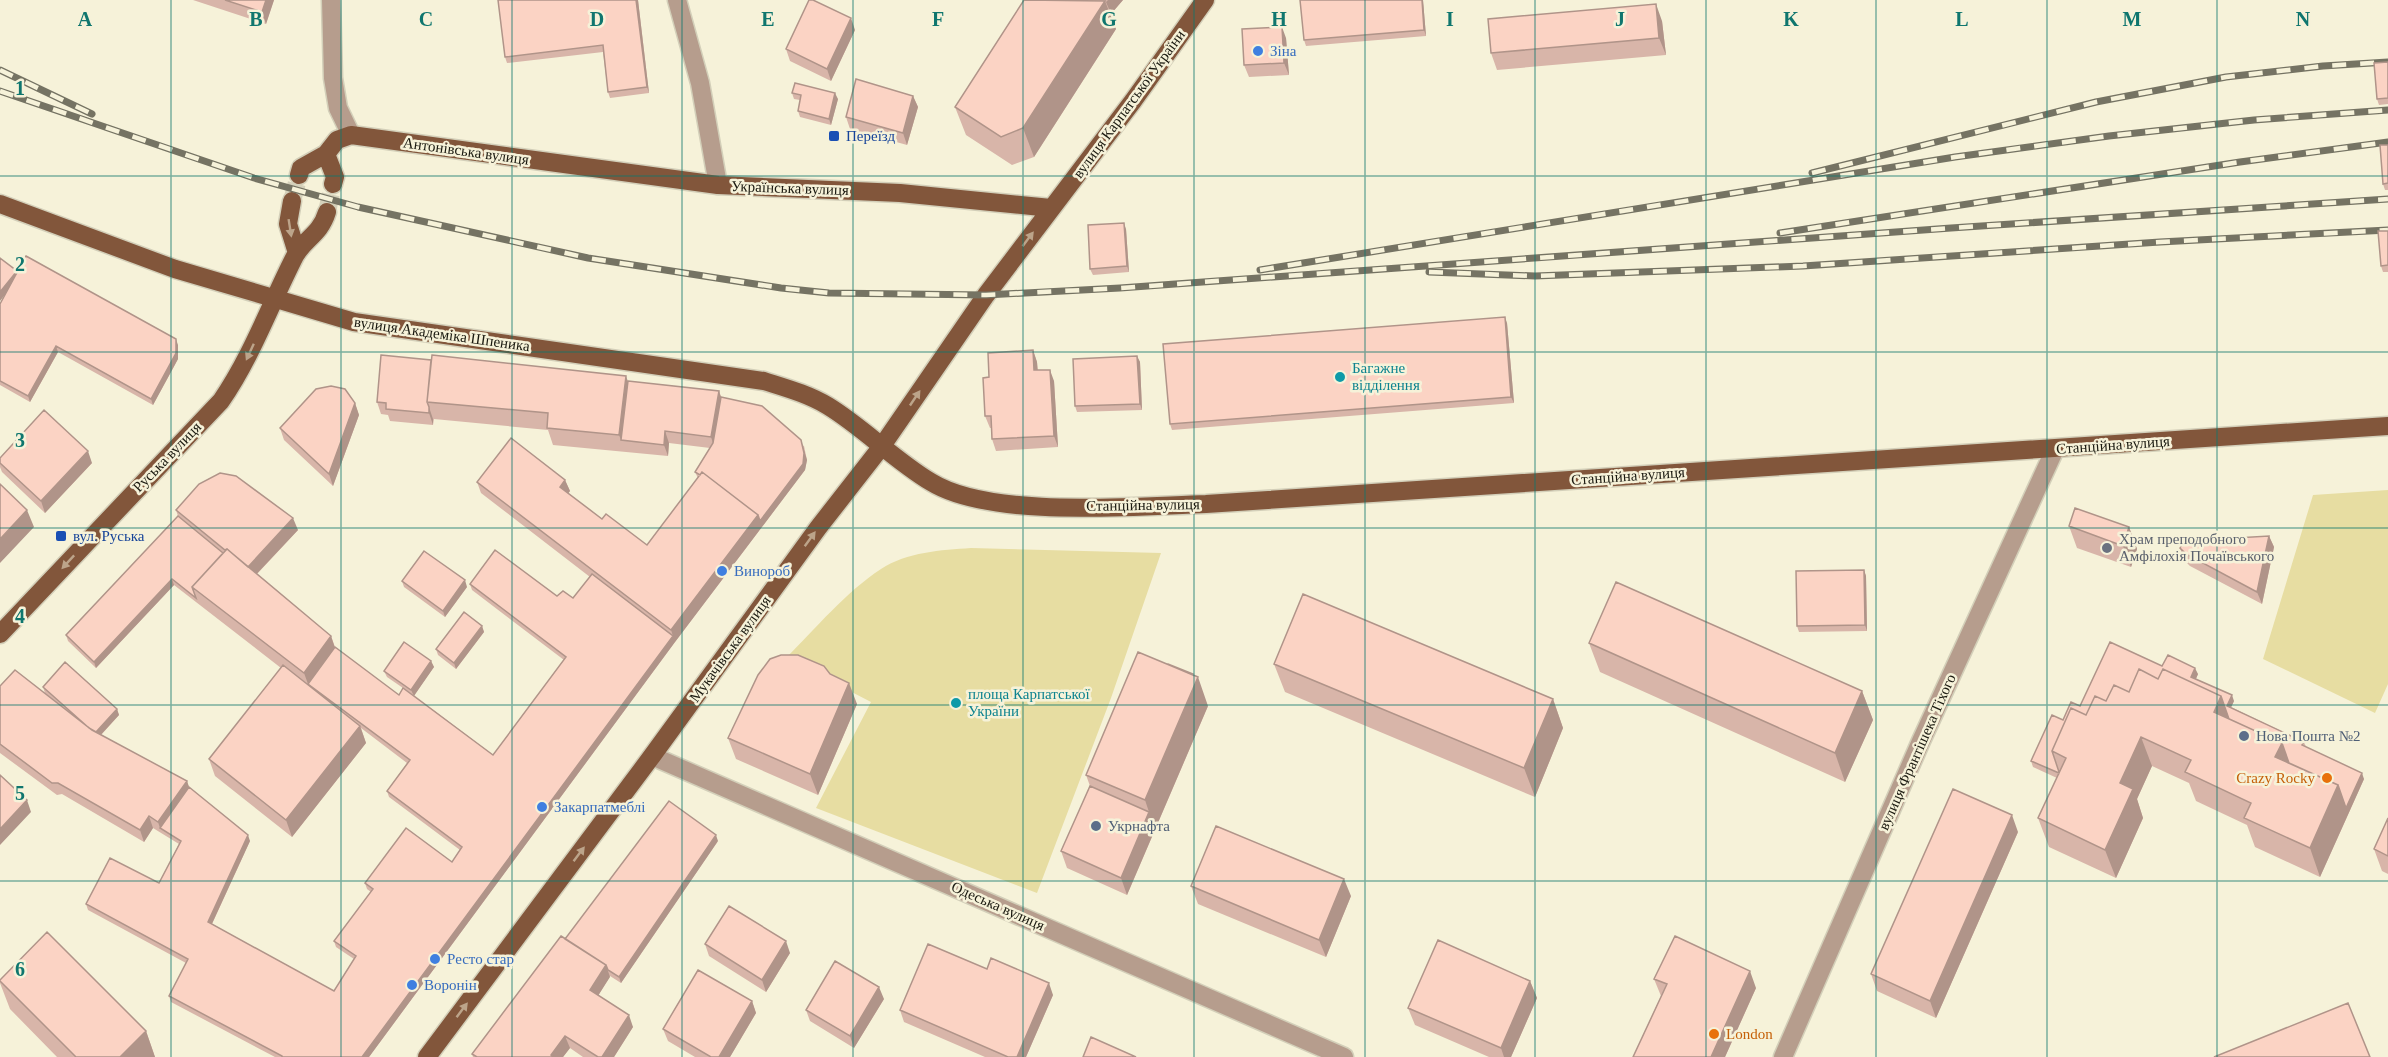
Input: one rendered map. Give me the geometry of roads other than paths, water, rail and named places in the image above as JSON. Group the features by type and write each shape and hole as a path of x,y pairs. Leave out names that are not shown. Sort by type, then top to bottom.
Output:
{"main road":[{"name":"вулиця Карпатської України","path":"1051,208 1133,101 1205,0"},
{"path":"299,175 301,168 326,154 337,140 351,135"},
{"name":"Антонівська вулиця","path":"351,135 718,185"},
{"path":"326,154 335,177 333,184"},
{"name":"Українська вулиця","path":"718,185 900,193 1051,208"},
{"path":"292,201 288,224 297,254"},
{"name":"вулиця Академіка Шпеника","path":"0,204 175,269 354,322 764,381 807,395 829,407 882,446"},
{"name":"Мукачівська вулиця","path":"427,1057 652,756 818,528 882,446 986,295 1051,208"},
{"name":"Руська вулиця","path":"0,634 222,401 240,374 297,254 323,225 327,212"},
{"name":"Станційна вулиця","path":"882,446 931,483 958,494 996,502 1064,507 1206,504 2388,426"}],"street":[{"path":"331,0 333,78 338,108 351,135"},
{"name":"Українська вулиця","path":"678,0 700,83 718,185"},
{"name":"вулиця Франтішека Тіхого","path":"1783,1057 1921,741 2055,448"},
{"name":"Одеська вулиця","path":"652,756 1344,1057"}],"tunnel":[{"path":"292,201 299,175"},
{"path":"327,212 333,184"}],"railway":[{"path":"1812,173 2096,102 2226,77 2323,66 2388,62"},
{"path":"0,70 92,114"},
{"path":"0,91 254,178 358,207 588,258 781,288 829,293 986,295 1120,288 2388,199"},
{"path":"1260,270 1955,157 2109,136 2254,120 2388,110"},
{"path":"1780,233 2240,162 2388,142"},
{"path":"1429,272 1535,276 1803,266 2160,242 2388,230"}],"place":[{"name":"Зіна","path":"1258,51"},
{"name":"Переїзд","path":"834,136"},
{"name":"Багажне відділення","path":"1340,377"},
{"name":"вул. Руська","path":"61,536"},
{"name":"Храм преподобного Амфілохія Почаївського","path":"2107,548"},
{"name":"Винороб","path":"722,571"},
{"name":"площа Карпатської України","path":"956,703"},
{"name":"Нова Пошта №2","path":"2244,736"},
{"name":"Crazy Rocky","path":"2327,778"},
{"name":"Закарпатмеблі","path":"542,807"},
{"name":"Укрнафта","path":"1096,826"},
{"name":"Ресто стар","path":"435,959"},
{"name":"Воронін","path":"412,985"},
{"name":"London","path":"1714,1034"}]}
